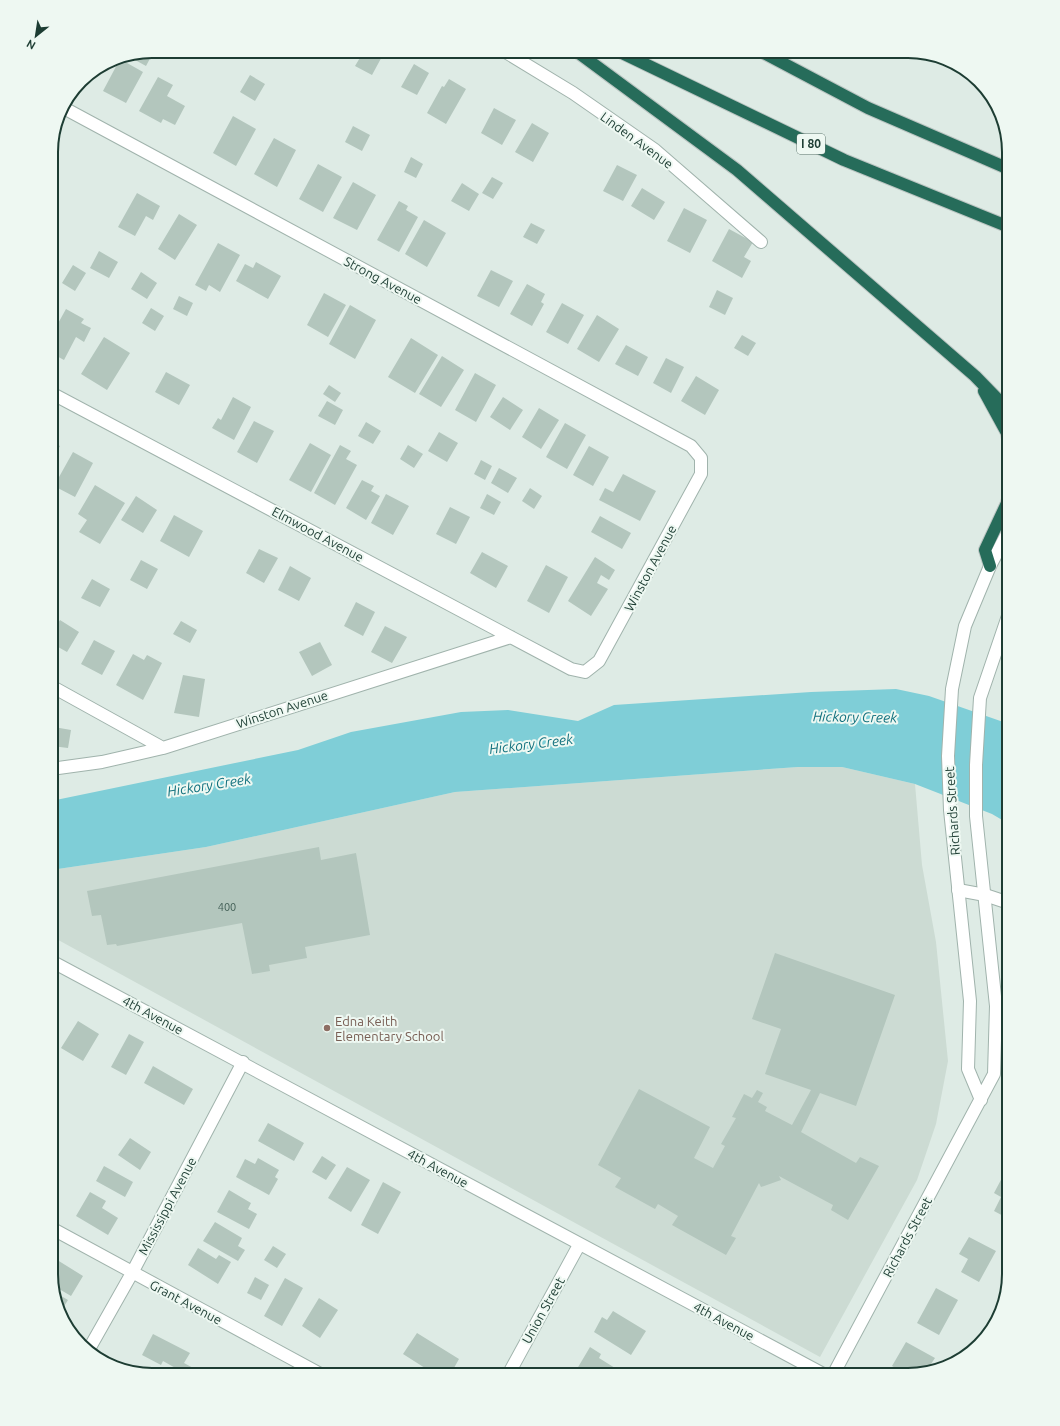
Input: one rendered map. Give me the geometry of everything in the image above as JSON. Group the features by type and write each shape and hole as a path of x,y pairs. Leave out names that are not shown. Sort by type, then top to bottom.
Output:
{"highway":[{"path":"585,58 737,170 976,376 1002,404"},
{"name":"I 80","path":"633,58 844,160 1002,224"},
{"path":"773,58 868,108 1002,166"},
{"path":"976,376 1002,424"},
{"path":"990,566 985,550 1002,514"}],"street":[{"name":"Linden Avenue","path":"516,58 573,93 655,150 761,242"},
{"name":"Strong Avenue","path":"68,111 691,446 701,458"},
{"name":"Elmwood Avenue","path":"58,397 571,669 585,672"},
{"name":"Winston Avenue","path":"585,672 599,662 701,474 701,458"},
{"name":"Richards Street","path":"980,1100 968,1069 970,1001 950,810 948,756 952,689 965,626 990,566 1002,543"},
{"name":"Richards Street","path":"837,1368 994,1074 996,1006 976,816 976,764 980,698 1002,634"},
{"name":"Winston Avenue","path":"58,768 102,762 164,748 511,637"},
{"path":"58,690 164,748"},
{"path":"958,890 985,895 1002,901"},
{"name":"4th Avenue","path":"58,965 243,1062 579,1245 812,1368"},
{"name":"Mississippi Avenue","path":"91,1346 132,1272 243,1062"},
{"name":"Grant Avenue","path":"58,1232 309,1368"},
{"name":"Union Street","path":"512,1368 579,1245"}],"shaded area":[{"path":"798,767 842,767 915,784 922,865 936,942 948,1061 936,1124 917,1180 820,1357 58,940 58,869 206,847 455,792"}],"water":[{"name":"Hickory Creek","path":"896,689 929,696 1002,722 1002,820 992,814 915,784 842,767 798,767 455,792 206,847 58,869 58,800 298,750 351,732 461,712 508,710 578,721 614,705 811,692"}],"building":[{"path":"150,58 146,66 135,60"},
{"path":"360,58 381,58 372,75 355,66"},
{"path":"126,62 143,72 126,103 103,91 117,65"},
{"path":"414,64 429,73 417,95 401,87"},
{"path":"250,75 265,84 255,101 240,92"},
{"path":"158,77 173,85 167,96 185,106 175,125 163,119 161,123 139,111"},
{"path":"449,79 466,89 446,124 427,113 442,86 444,87"},
{"path":"494,108 516,120 502,145 481,133"},
{"path":"233,116 256,129 236,166 213,153"},
{"path":"532,123 549,133 533,162 515,152"},
{"path":"353,126 370,135 362,151 345,142"},
{"path":"274,138 296,150 277,187 254,174"},
{"path":"411,157 423,164 416,178 404,172"},
{"path":"318,164 342,177 323,212 299,199"},
{"path":"617,165 637,175 623,201 603,191"},
{"path":"492,177 503,183 493,199 482,193"},
{"path":"353,182 376,195 357,230 333,218"},
{"path":"462,183 479,194 469,211 451,201"},
{"path":"642,188 665,202 654,220 631,206"},
{"path":"137,193 160,206 153,220 146,216 135,236 118,227"},
{"path":"399,201 408,206 406,210 418,217 399,252 377,240"},
{"path":"684,208 707,220 690,253 667,241"},
{"path":"179,214 197,225 175,260 158,249"},
{"path":"424,220 446,233 427,267 405,254"},
{"path":"531,223 545,230 537,244 523,237"},
{"path":"729,229 753,242 744,257 751,261 742,278 712,261"},
{"path":"218,243 240,255 220,292 209,285 206,291 195,285"},
{"path":"99,251 118,262 109,278 90,268"},
{"path":"256,262 281,276 268,299 236,281 245,264 253,268"},
{"path":"73,265 86,273 75,291 62,283"},
{"path":"491,270 513,281 499,307 477,296"},
{"path":"141,272 157,283 147,299 131,289"},
{"path":"527,284 545,294 541,302 544,304 532,326 510,314"},
{"path":"717,290 733,298 725,315 709,307"},
{"path":"324,293 346,305 328,337 307,325"},
{"path":"179,296 193,303 187,316 173,309"},
{"path":"562,303 584,315 568,344 546,332"},
{"path":"350,305 376,320 355,359 329,344"},
{"path":"151,308 164,316 155,331 142,323"},
{"path":"66,309 84,319 81,323 91,328 84,342 76,337 64,360 58,357 58,323"},
{"path":"597,315 619,329 599,362 577,349"},
{"path":"742,335 756,343 748,356 734,348"},
{"path":"104,337 130,353 107,390 81,374"},
{"path":"411,338 438,355 415,393 388,377"},
{"path":"626,345 648,357 638,376 615,364"},
{"path":"442,356 464,370 441,407 419,394"},
{"path":"666,358 684,367 671,393 653,383"},
{"path":"166,372 190,385 179,405 155,392"},
{"path":"475,373 496,385 476,422 455,410"},
{"path":"696,376 719,390 705,415 681,401"},
{"path":"329,385 341,393 335,402 323,394"},
{"path":"233,397 251,407 234,440 212,428 218,418 221,420"},
{"path":"503,397 523,410 510,430 490,417"},
{"path":"327,401 343,410 335,425 318,416"},
{"path":"539,408 559,420 541,449 522,437"},
{"path":"254,421 274,431 257,463 237,452"},
{"path":"366,422 381,431 373,444 358,436"},
{"path":"565,423 586,435 567,469 546,457"},
{"path":"439,432 458,443 447,462 428,451"},
{"path":"310,443 331,455 311,492 289,480"},
{"path":"340,445 351,451 346,459 357,465 335,505 314,493"},
{"path":"408,445 423,454 414,468 400,459"},
{"path":"589,446 609,457 593,486 573,475"},
{"path":"73,452 93,463 75,497 58,488 58,479"},
{"path":"481,460 492,466 485,480 474,474"},
{"path":"499,468 517,478 508,493 491,483"},
{"path":"623,474 656,491 640,521 599,500 605,488 613,492"},
{"path":"362,480 374,486 371,491 380,496 366,520 346,508"},
{"path":"95,485 125,503 100,544 79,532 87,520 78,514"},
{"path":"530,488 542,496 534,509 522,501"},
{"path":"386,494 409,506 393,535 371,523"},
{"path":"487,494 501,502 494,515 480,508"},
{"path":"136,496 157,510 143,533 121,520"},
{"path":"450,507 470,517 456,544 436,534"},
{"path":"174,515 203,531 189,557 160,541"},
{"path":"600,516 631,533 622,549 591,532"},
{"path":"259,549 278,558 264,583 246,573"},
{"path":"482,552 508,566 496,588 470,573"},
{"path":"595,557 615,570 609,580 601,575 597,583 608,589 591,616 568,601"},
{"path":"141,560 158,569 147,589 130,580"},
{"path":"546,565 568,577 549,613 527,601"},
{"path":"290,566 311,578 299,601 278,590"},
{"path":"92,579 110,589 100,607 81,598"},
{"path":"356,602 375,612 363,636 344,626"},
{"path":"60,620 79,632 67,652 58,647 58,623"},
{"path":"181,621 197,630 190,643 173,634"},
{"path":"385,626 407,637 392,663 371,652"},
{"path":"94,640 115,651 102,675 81,664"},
{"path":"320,642 332,665 312,676 299,652"},
{"path":"133,654 144,660 147,655 162,663 143,700 116,685"},
{"path":"183,675 205,679 199,717 174,713"},
{"path":"58,728 71,730 68,748 58,747"},
{"path":"319,847 321,860 356,853 370,935 305,947 307,958 269,965 270,971 252,974 242,923 117,946 116,944 107,945 101,915 92,916 87,891"},
{"path":"775,953 895,995 856,1106 820,1093 801,1132 856,1163 860,1157 879,1166 848,1220 831,1210 833,1205 779,1176 781,1180 761,1187 759,1183 731,1236 736,1238 726,1255 672,1225 678,1216 658,1204 655,1209 615,1187 621,1178 598,1165 639,1089 710,1127 694,1158 713,1168 725,1146 721,1144 736,1118 732,1117 744,1094 752,1098 757,1090 763,1093 758,1102 767,1107 765,1111 792,1125 811,1090 765,1074 781,1029 752,1019"},
{"path":"78,1021 99,1034 83,1061 61,1048"},
{"path":"129,1034 144,1042 126,1075 111,1067"},
{"path":"153,1066 193,1089 184,1105 144,1083"},
{"path":"268,1123 304,1143 294,1161 258,1141"},
{"path":"130,1138 151,1152 140,1170 118,1155"},
{"path":"322,1156 336,1165 326,1180 312,1172"},
{"path":"258,1158 279,1170 275,1177 278,1179 269,1195 236,1177 245,1159 255,1164"},
{"path":"104,1166 133,1182 125,1197 96,1181"},
{"path":"347,1167 370,1180 351,1212 328,1198"},
{"path":"1002,1178 1002,1215 994,1211 1001,1197 994,1193"},
{"path":"383,1182 401,1192 378,1234 361,1225"},
{"path":"229,1190 251,1203 248,1209 257,1214 249,1229 217,1212"},
{"path":"90,1192 106,1201 102,1208 118,1218 108,1235 76,1216"},
{"path":"215,1222 242,1238 238,1246 245,1250 238,1261 203,1241"},
{"path":"969,1237 996,1251 979,1282 961,1272 968,1259 959,1254"},
{"path":"273,1246 286,1254 277,1268 264,1260"},
{"path":"198,1248 216,1259 219,1255 231,1262 218,1284 188,1265"},
{"path":"58,1260 83,1276 71,1296 60,1289"},
{"path":"255,1277 269,1285 261,1300 247,1293"},
{"path":"285,1278 303,1288 282,1326 264,1316"},
{"path":"936,1288 958,1300 939,1335 917,1323"},
{"path":"61,1296 68,1300 64,1307"},
{"path":"319,1298 338,1310 320,1338 302,1326"},
{"path":"613,1311 646,1331 631,1355 594,1332 602,1317 607,1320"},
{"path":"417,1333 459,1359 454,1368 425,1368 403,1354"},
{"path":"153,1334 190,1353 184,1363 193,1368 175,1368 163,1361 161,1365 142,1355"},
{"path":"906,1342 935,1358 931,1364 932,1365 908,1368 896,1368 892,1366"},
{"path":"590,1347 601,1354 599,1358 615,1368 578,1368"}],"place":[{"name":"Edna Keith Elementary School","path":"327,1028"}]}
